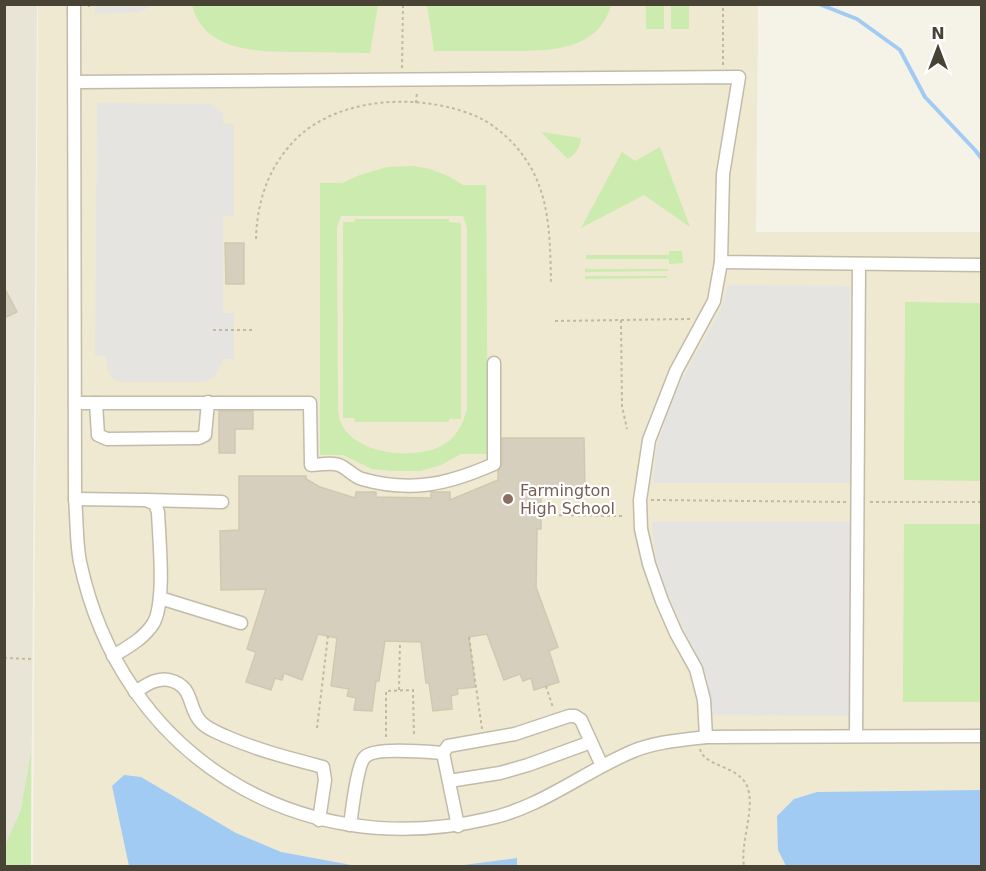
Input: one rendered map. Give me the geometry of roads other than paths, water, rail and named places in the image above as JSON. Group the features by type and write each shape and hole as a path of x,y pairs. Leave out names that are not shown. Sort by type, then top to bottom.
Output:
{"lane":[{"path":"74,4 75,499 80,561 96,614 113,656 159,725 185,750 247,791 278,806 319,820 393,829 458,826 490,819 530,805 633,751 659,744 856,735 981,736"},
{"path":"75,82 739,77 723,174 721,262 714,301 676,370 649,440 640,500 641,529 649,564 667,611 696,669 704,700 703,741"},
{"path":"721,262 981,265"},
{"path":"856,735 859,264"},
{"path":"75,403 310,403 311,465 338,465 360,479 395,485 427,485 461,478 494,464 494,363"},
{"path":"96,403 98,435 107,439 199,438 206,435 208,402"},
{"path":"75,499 222,502"},
{"path":"113,656 141,638 154,623 160,606 158,512 155,504 146,500"},
{"path":"160,598 241,623"},
{"path":"135,692 154,681 167,680 182,685 189,695 199,721 207,728 253,748 323,767 325,780 319,820"},
{"path":"458,826 443,753 448,746 515,734 575,716 581,720 602,766"},
{"path":"449,781 528,765 591,742"},
{"path":"350,825 360,767 365,756 374,752 443,753"}],"water":[{"path":"124,775 141,777 236,833 281,852 357,866 129,866 112,786"},
{"path":"981,790 981,866 786,866 778,850 777,816 794,799 817,792"},
{"path":"517,858 517,866 456,866"}],"waterway":[{"path":"819,4 857,19 900,50 925,97 982,159"}],"place":[{"name":"Farmington High School","path":"508,499"}]}
